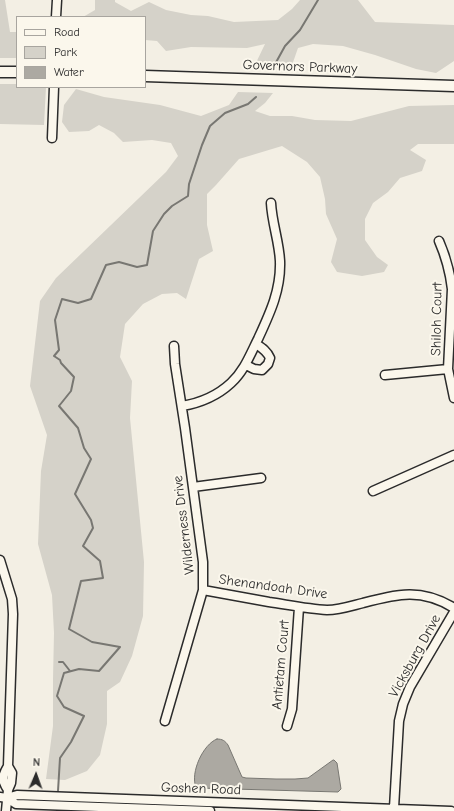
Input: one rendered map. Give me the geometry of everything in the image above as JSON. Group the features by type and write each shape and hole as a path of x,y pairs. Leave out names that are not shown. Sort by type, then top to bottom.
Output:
{"main road":[{"path":"0,72 16,72"},
{"name":"Governors Parkway","path":"146,76 454,86"}],"street":[{"path":"56,16 57,0"},
{"path":"52,138 54,88"},
{"path":"182,406 203,401 222,390 238,376 246,365 271,310 277,292 280,274 279,248 273,224 271,203"},
{"name":"Shiloh Court","path":"440,241 448,265 452,290 448,369 454,398"},
{"path":"246,365 254,369 262,370 268,364 270,358 267,352 256,344"},
{"name":"Wilderness Drive","path":"165,721 203,590 203,562 175,364 174,346"},
{"path":"385,374 448,369"},
{"path":"373,491 454,455"},
{"path":"193,488 261,478"},
{"path":"0,560 12,599 13,614 8,766 4,773 3,783 6,811"},
{"name":"Shenandoah Drive","path":"203,590 299,607 328,610 338,609 390,596 408,594 435,598 454,608"},
{"name":"Antietam Court","path":"287,726 292,709 299,607"},
{"name":"Vicksburg Drive","path":"392,810 399,726 403,704 410,687 454,612"},
{"name":"Goshen Road","path":"5,795 450,811"},
{"name":"Goshen Road","path":"5,795 16,804 210,811"}],"green space":[{"path":"0,0 5,0 10,32 16,32 16,58 0,58"},
{"path":"95,0 115,0 115,2 131,11 149,2 166,10 191,15 208,16 234,22 278,20 292,9 300,0 358,0 375,22 454,25 454,61 436,73 416,69 343,46 313,44 298,48 291,68 254,67 265,44 247,48 191,47 166,51 157,41 146,40 146,16 85,16 95,10"},
{"path":"0,84 16,84 16,88 46,88 44,125 0,124"},
{"path":"76,89 104,97 160,105 201,116 229,105 238,92 273,93 265,103 255,111 270,116 292,116 315,120 351,121 409,106 454,105 454,144 418,144 410,150 426,160 422,171 400,178 388,192 373,203 365,219 365,240 377,257 388,265 384,272 362,276 337,272 331,262 337,239 326,214 325,199 320,177 307,162 282,146 239,159 207,194 207,225 213,251 199,259 186,299 177,293 162,294 143,304 125,324 120,357 132,381 130,418 144,562 143,616 132,656 120,682 107,691 107,724 100,755 87,771 65,780 46,779 53,726 54,633 52,595 38,544 41,471 47,435 30,386 40,301 56,278 166,172 178,156 171,143 152,140 123,142 114,133 99,125 89,131 69,132 62,122 64,105"}],"water":[{"path":"217,739 224,740 228,745 242,777 276,779 308,778 334,760 337,763 341,789 338,792 196,787 195,774 199,760 207,747"}],"waterway":[{"path":"274,66 285,46 300,30 318,0"},
{"path":"58,791 60,758 71,742 84,716 64,707 57,696 64,673 79,669 99,671 120,647 92,642 69,629 81,581 103,578 100,561 83,546 93,528 91,520 75,494 91,459 84,448 78,428 59,406 71,391 74,377 60,360 54,356 59,350 55,320 62,299 78,303 91,299 106,265 119,262 137,267 147,265 153,231 164,214 172,206 188,196 189,184 210,126 225,113 248,104 256,97"},
{"path":"59,662 63,662 70,671"}]}
